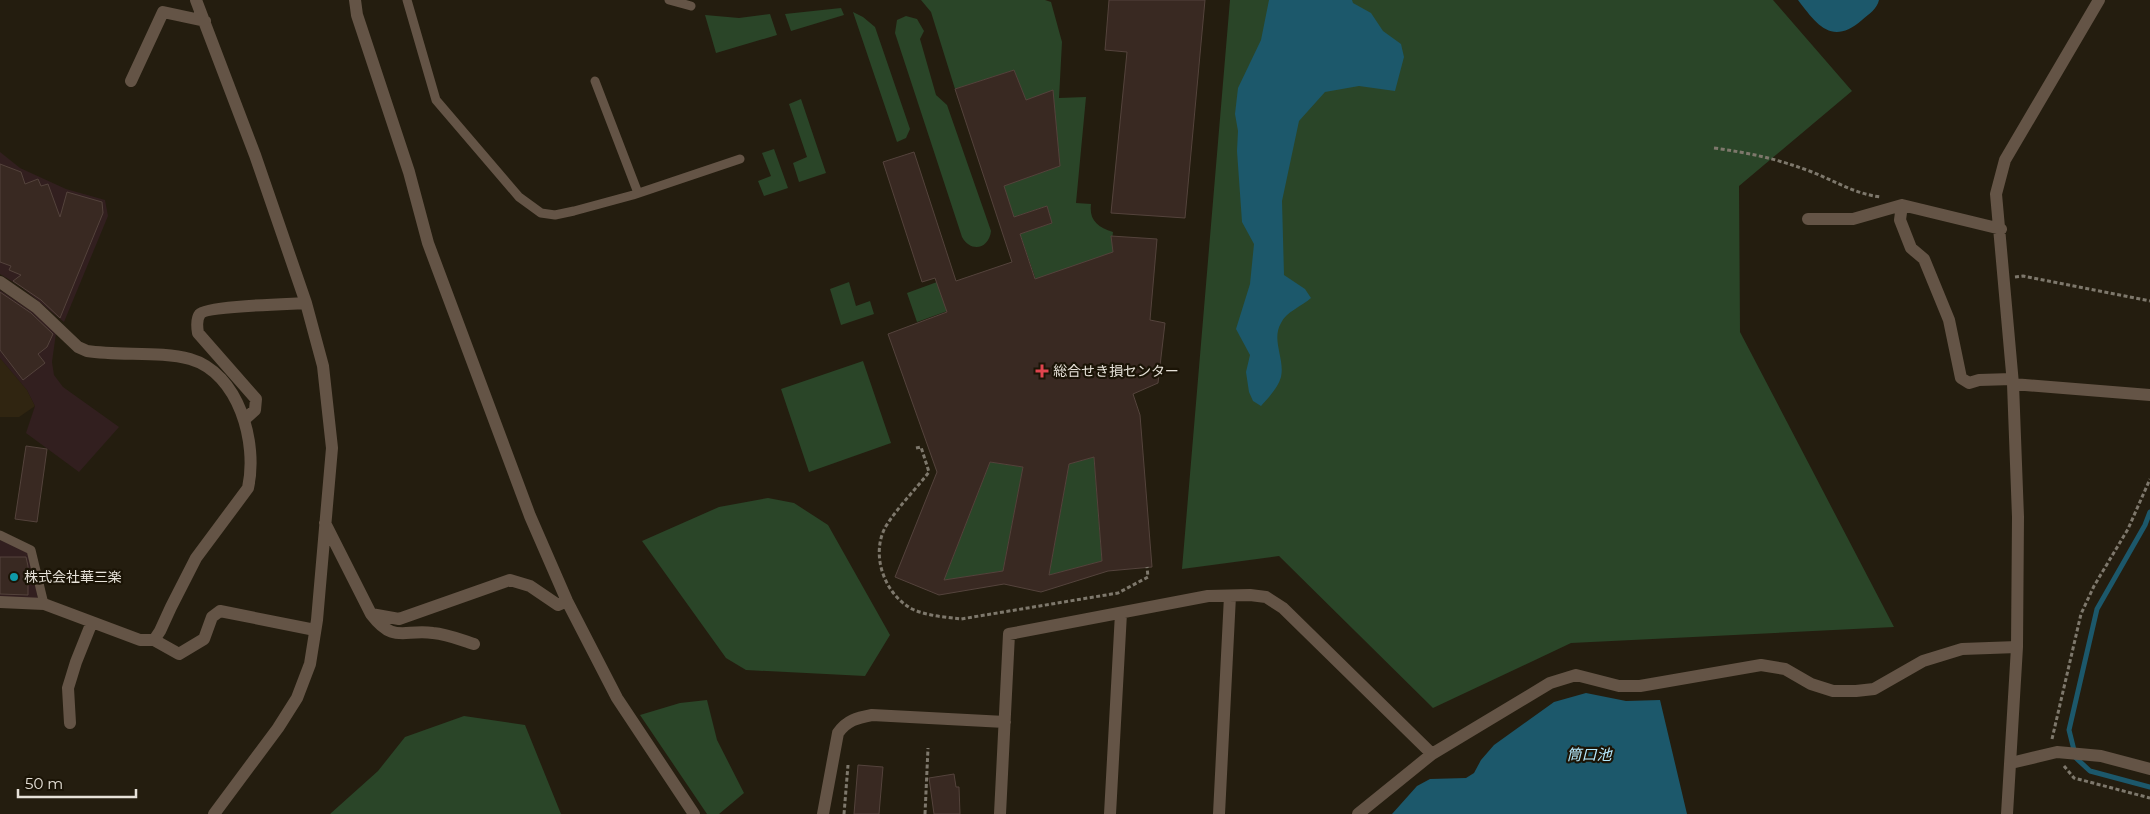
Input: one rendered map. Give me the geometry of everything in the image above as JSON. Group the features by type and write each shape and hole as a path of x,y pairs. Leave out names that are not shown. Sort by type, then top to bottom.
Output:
{"street":[{"path":"196,0 255,155 306,303 323,366 332,448 315,630 310,664 297,698 278,728 214,814"},
{"path":"355,0 357,15 409,172 428,243 530,516 567,601 618,698 694,814"},
{"path":"2007,814 2016,647 2018,517 2013,382 2001,229 1996,194 2005,160 2099,0"},
{"path":"131,81 163,12 205,21"},
{"path":"1808,219 1854,219 1902,205 2001,229"},
{"path":"1902,205 1900,220 1911,248 1924,259 1949,320 1961,378 1969,383 1979,380 2013,382 2150,395"},
{"path":"0,282 36,307 78,347 87,351 190,359 213,370 231,391 245,419 251,462 248,488 196,558 170,607 160,632 154,640"},
{"path":"245,419 255,410 256,399 198,333 197,323 200,314 205,310 222,308 306,303"},
{"path":"325,523 371,614 380,625 398,634 439,633 474,644"},
{"path":"371,614 399,619 510,580 530,586 558,605 567,601"},
{"path":"1000,814 1009,634 1208,596 1250,595 1266,597 1283,608 1432,754"},
{"path":"1219,814 1230,596"},
{"path":"0,602 44,604 140,640 154,640 179,654 204,639 212,617 220,611 315,630"},
{"path":"1110,814 1121,613"},
{"path":"70,723 68,688 92,622"},
{"path":"1358,814 1432,754 1550,683 1576,675 1619,686 1640,686 1761,666 1785,670 1811,684 1833,691 1856,691 1874,689 1923,661 1962,649 2016,647"},
{"path":"823,814 838,732 844,724 857,718 872,715 1005,722"},
{"path":"2011,763 2052,753 2101,756 2150,769"}],"lane":[{"path":"407,0 436,100 519,197 542,213 555,215 638,193 740,159"},
{"path":"669,0 691,6"},
{"path":"595,81 638,193"},
{"path":"0,535 31,550 44,604"}],"path":[{"path":"1714,148 1762,155 1812,172 1848,190 1893,198 1902,205"},
{"path":"2004,277 2023,276 2150,301"},
{"path":"916,448 921,447 929,472 886,526 880,540 880,560 884,580 896,596 912,608 934,616 961,619 1118,593 1148,577 1147,567"},
{"path":"2150,479 2128,529 2094,586 2081,614 2052,742 2052,753 2074,778 2150,798"},
{"path":"925,814 928,748"},
{"path":"844,814 848,761"}],"shaded area":[{"path":"0,152 20,168 66,189 105,200 108,216 64,322 20,286 0,274"},
{"path":"0,290 33,312 56,333 52,362 54,375 63,387 119,427 79,472 26,433 35,406 27,390 0,358"},
{"path":"0,358 27,390 35,406 19,417 0,417"},
{"name":"株式会社華三楽","path":"0,540 29,551 38,599 0,598"}],"green space":[{"path":"921,0 1045,0 1051,2 1062,42 1059,98 1086,97 1076,203 1091,204 1091,214 1095,222 1113,232 1113,252 1036,280 1020,234 1052,223 1047,206 1014,217 1003,186 1060,166 1053,91 1026,100 1014,70 955,89 931,12"},
{"path":"1230,0 1773,0 1852,91 1739,186 1740,332 1894,627 1571,643 1433,708 1279,556 1182,569"},
{"path":"841,8 844,15 791,31 785,14"},
{"path":"853,12 863,17 875,27 910,129 906,138 897,142"},
{"path":"770,14 777,35 716,53 705,15 739,18"},
{"path":"906,16 917,19 924,31 920,39 936,95 947,105 991,231 987,242 979,247 970,245 962,237 895,33 897,20"},
{"path":"801,99 826,173 799,182 793,163 807,157 789,104"},
{"path":"774,149 788,188 764,196 758,181 771,176 762,153"},
{"path":"849,282 856,306 870,301 874,314 841,325 830,289"},
{"path":"937,282 1005,290 917,322 907,293"},
{"path":"863,361 891,443 809,472 781,389"},
{"path":"1094,457 1102,561 1049,575 1069,464"},
{"path":"990,462 1023,467 1003,571 944,580"},
{"path":"768,498 794,503 828,525 890,635 865,676 746,670 726,658 642,541 719,507"},
{"path":"707,700 717,740 744,793 719,814 707,814 640,715 680,703"},
{"path":"464,716 525,725 561,814 330,814 378,771 405,737"}],"water":[{"path":"1269,0 1352,0 1353,3 1371,13 1383,31 1401,44 1404,57 1395,91 1359,86 1325,92 1299,121 1282,201 1284,275 1305,289 1311,298 1290,312 1283,319 1278,329 1281,377 1275,389 1261,406 1253,401 1249,392 1246,372 1250,355 1236,329 1250,284 1254,244 1242,222 1237,151 1238,131 1235,114 1238,88 1261,40"},
{"path":"1798,0 1879,0 1872,11 1851,28 1834,32 1819,24"},
{"name":"筒口池","path":"1586,693 1626,701 1660,700 1687,814 1392,814 1417,786 1430,779 1466,778 1474,773 1481,760 1494,745 1554,702"}],"building":[{"path":"1109,0 1205,0 1185,218 1111,213 1127,52 1105,50"},
{"path":"1014,70 1026,100 1053,90 1060,166 1004,186 1014,217 1047,206 1052,223 1020,234 1035,279 1113,252 1111,236 1157,239 1150,320 1165,323 1158,383 1133,394 1140,415 1152,567 1108,571 1041,592 1004,584 939,595 895,577 937,472 888,334 947,312 935,278 922,282 883,162 914,152 956,281 1012,262 955,89","holes":["1094,457 1102,561 1049,575 1069,464","990,462 1023,467 1003,571 944,580"]},
{"path":"0,164 21,172 25,184 38,179 41,186 48,184 60,217 67,192 102,202 103,213 60,318 41,300 13,281 21,275 9,270 11,266 0,262"},
{"path":"0,292 31,313 53,334 47,347 38,354 45,363 23,380 0,350"},
{"path":"26,446 47,449 37,522 15,519"},
{"name":"株式会社華三楽","path":"0,557 26,557 28,566 28,595 0,594"},
{"path":"858,765 883,767 879,814 854,814"},
{"path":"954,774 956,787 959,787 960,814 934,814 929,778"}],"waterway":[{"path":"2150,512 2145,525 2097,609 2069,730 2076,758 2090,771 2150,787"}],"place":[{"name":"総合せき損センター","path":"1042,371"},
{"name":"株式会社華三楽","path":"14,577"}]}
